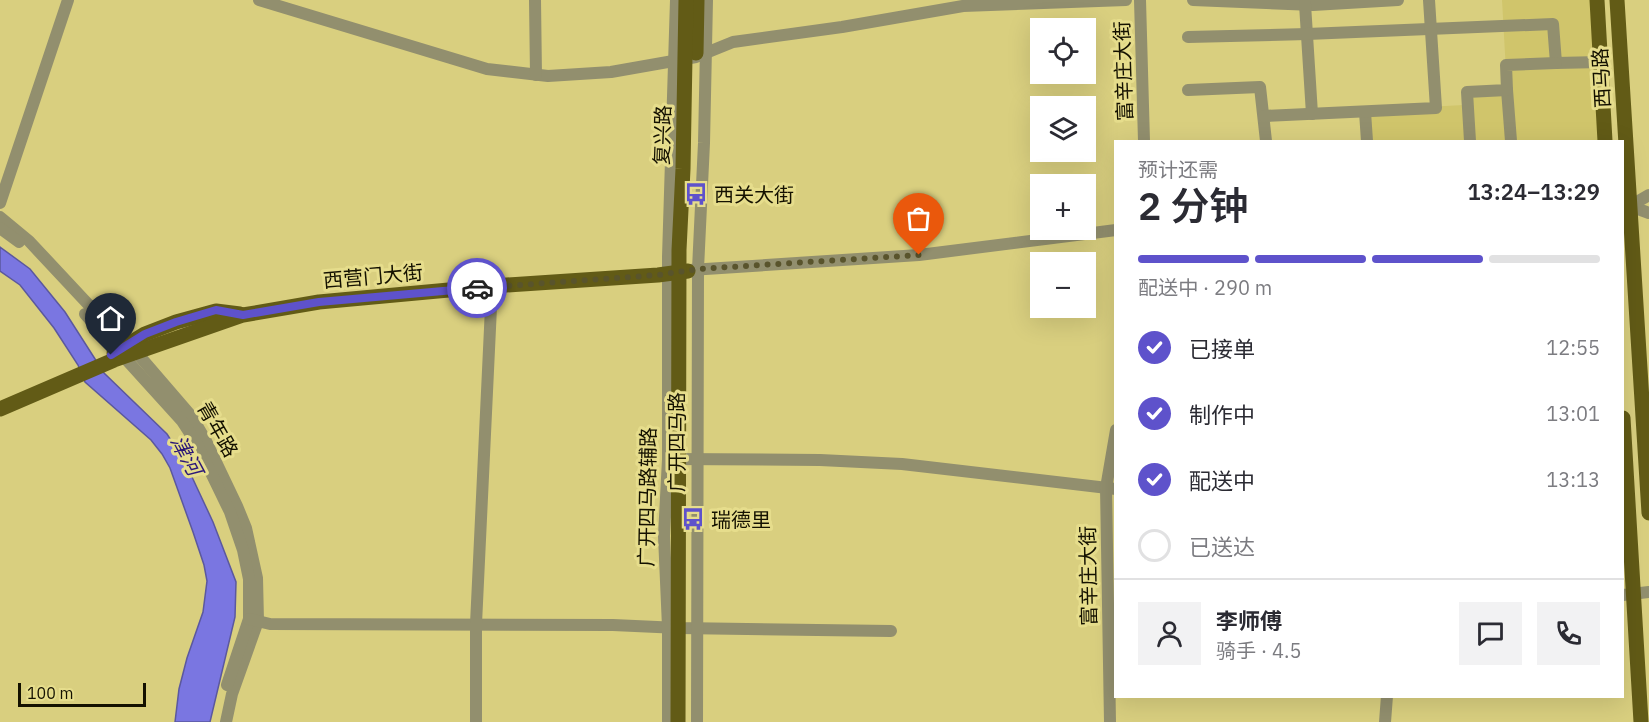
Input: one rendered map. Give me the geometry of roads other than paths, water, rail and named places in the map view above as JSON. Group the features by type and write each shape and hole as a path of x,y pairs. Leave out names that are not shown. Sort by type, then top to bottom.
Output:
{"main road":[{"name":"复兴路","path":"683,271 690,58 686,0"},
{"name":"复兴路","path":"690,58 697,0"},
{"name":"西马路","path":"1597,0 1605,140"},
{"name":"西马路","path":"1617,0 1623,140"},
{"name":"西马路","path":"1624,160 1649,513"},
{"name":"西营门大街","path":"73,375 122,353 243,315 319,302 683,271"},
{"name":"广开四马路","path":"683,271 683,628 687,722"},
{"path":"0,404 73,375"},
{"path":"0,410 73,375"},
{"path":"1624,433 1641,722"},
{"name":"广开四马路","path":"678,722 683,628"}],"street":[{"path":"0,203 68,0"},
{"path":"259,0 487,69 548,76 611,72 690,58 733,42 842,27 963,6 1126,0"},
{"path":"535,0 536,75"},
{"path":"676,0 690,58 704,143 683,271"},
{"path":"683,271 690,58 707,0"},
{"name":"富辛庄大街","path":"1140,0 1144,140"},
{"path":"1193,0 1305,4 1398,0"},
{"path":"1264,116 1436,108 1429,0"},
{"path":"1305,4 1312,114"},
{"path":"1188,37 1553,24 1556,63"},
{"path":"1511,140 1506,65 1601,62"},
{"path":"1188,90 1260,87 1266,140"},
{"path":"1470,140 1467,92 1508,90"},
{"path":"1365,112 1367,140"},
{"path":"1626,206 1649,195"},
{"path":"1626,206 1649,213"},
{"name":"青年路","path":"0,217 29,241 115,333 122,353"},
{"name":"青年路","path":"0,228 26,248 182,421 230,512 243,550 254,620 226,722"},
{"path":"683,271 909,256 1114,230"},
{"path":"476,722 476,624 492,286"},
{"name":"富辛庄大街","path":"1110,722 1111,489 1114,454"},
{"path":"683,459 820,460 902,464 1111,489"},
{"name":"广开四马路辅路","path":"668,722 683,628 664,536 683,459"},
{"path":"1635,594 1649,598"},
{"path":"254,620 270,624 476,624 891,631"},
{"name":"青年路","path":"219,722 229,677 254,620"},
{"name":"广开四马路","path":"683,628 697,722"},
{"path":"1385,722 1388,698"}],"place":[{"name":"西关大街","path":"696,194"},
{"name":"瑞德里","path":"693,519"}],"water label":[{"name":"津河","path":"187,455"}]}
